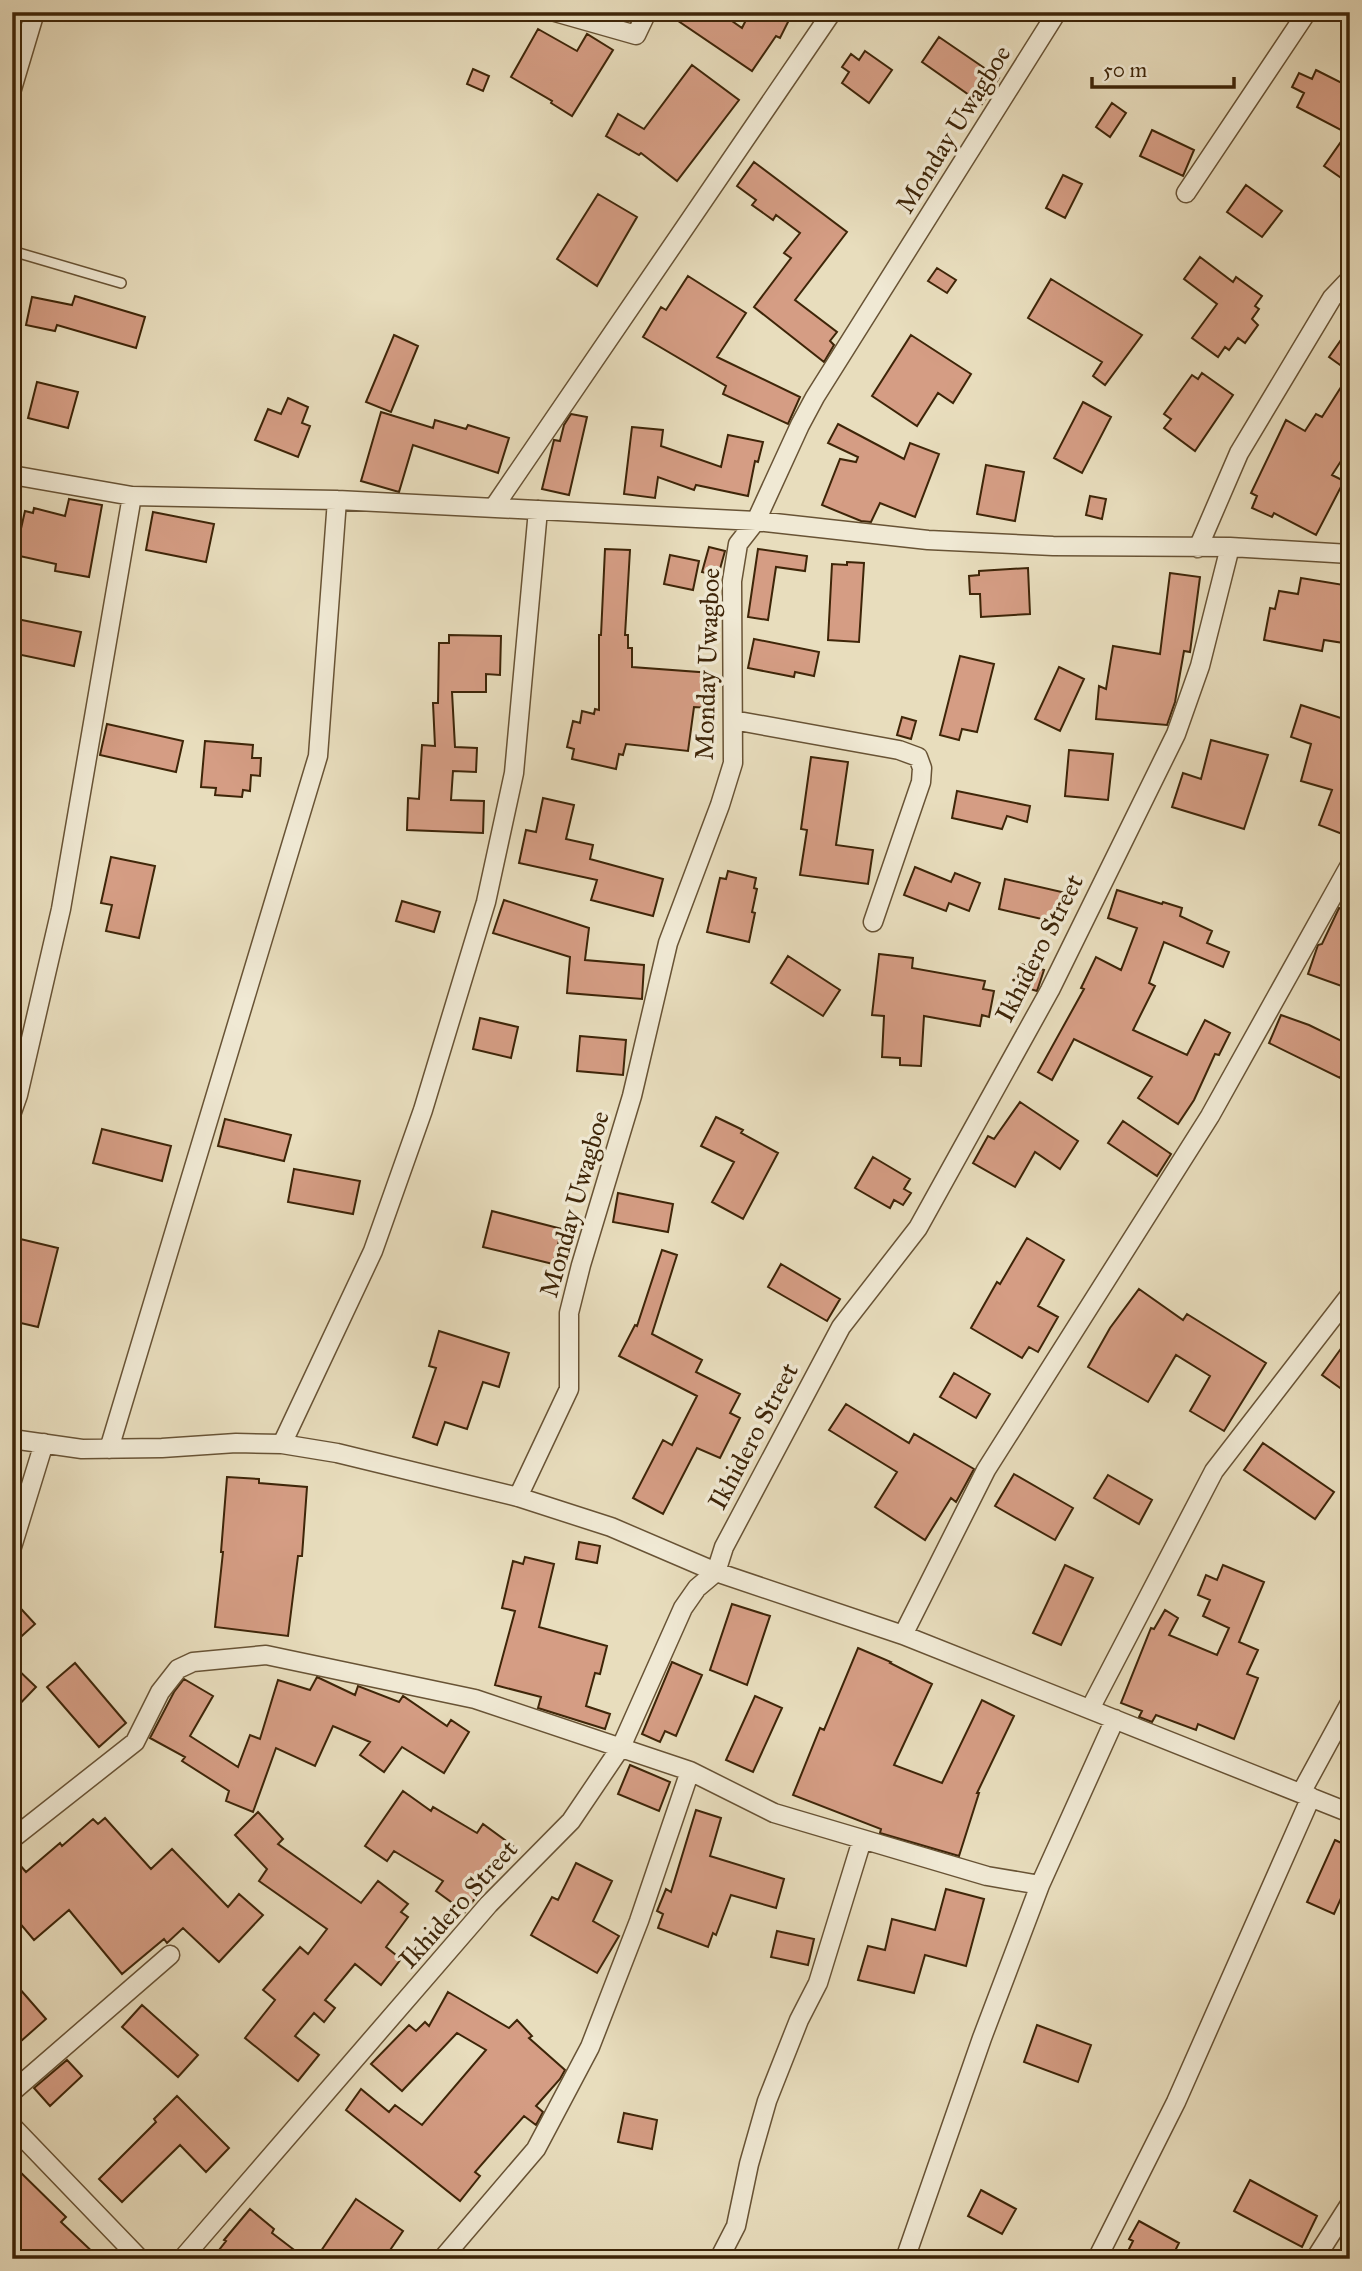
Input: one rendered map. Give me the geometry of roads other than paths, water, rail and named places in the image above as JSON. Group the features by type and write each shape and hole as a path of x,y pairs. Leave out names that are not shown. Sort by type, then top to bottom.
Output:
{"street":[{"path":"12,89 20,35 35,12"},
{"path":"555,12 636,35 647,12"},
{"path":"494,507 832,12"},
{"name":"Monday Uwagboe","path":"518,1497 569,1389 569,1312 632,1096 668,943 733,763 732,580 738,544 756,521 815,397 1056,12"},
{"path":"1186,193 1307,12"},
{"path":"1198,548 1239,453 1332,298 1350,279"},
{"path":"12,475 132,496 337,500 494,507 756,521 928,540 1054,546 1230,547 1350,554"},
{"path":"12,1112 61,909 132,496"},
{"path":"109,1449 318,756 337,500"},
{"path":"282,1444 373,1251 424,1110 486,902 514,773 538,510"},
{"name":"Ikhidero Street","path":"182,2259 489,1904 571,1821 621,1747 683,1608 697,1588 716,1572 724,1547 841,1327 918,1228 1050,990 1176,734 1200,666 1230,547"},
{"path":"733,720 899,750 918,757 922,768 921,782 873,922"},
{"path":"903,1635 986,1470 1210,1116 1350,865"},
{"path":"1090,1709 1214,1471 1350,1295"},
{"path":"12,1439 82,1449 162,1448 236,1443 282,1444 337,1453 518,1497 611,1527 716,1572 903,1635 1350,1813"},
{"path":"12,1547 44,1443"},
{"path":"12,1839 135,1742 166,1685 178,1669 193,1662 266,1655 475,1699 690,1771 774,1813 987,1876 1040,1885"},
{"path":"1097,2259 1177,2102 1306,1795 1350,1703"},
{"path":"905,2259 982,2038 1040,1885 1115,1719"},
{"path":"442,2259 536,2149 590,2047 639,1921 690,1771"},
{"path":"719,2259 736,2226 749,2164 767,2101 799,2020 818,1983 862,1840"},
{"path":"12,2092 170,1955"},
{"path":"12,2126 140,2259"},
{"path":"1315,2259 1350,2204"}],"lane":[{"path":"12,251 121,283"}]}
